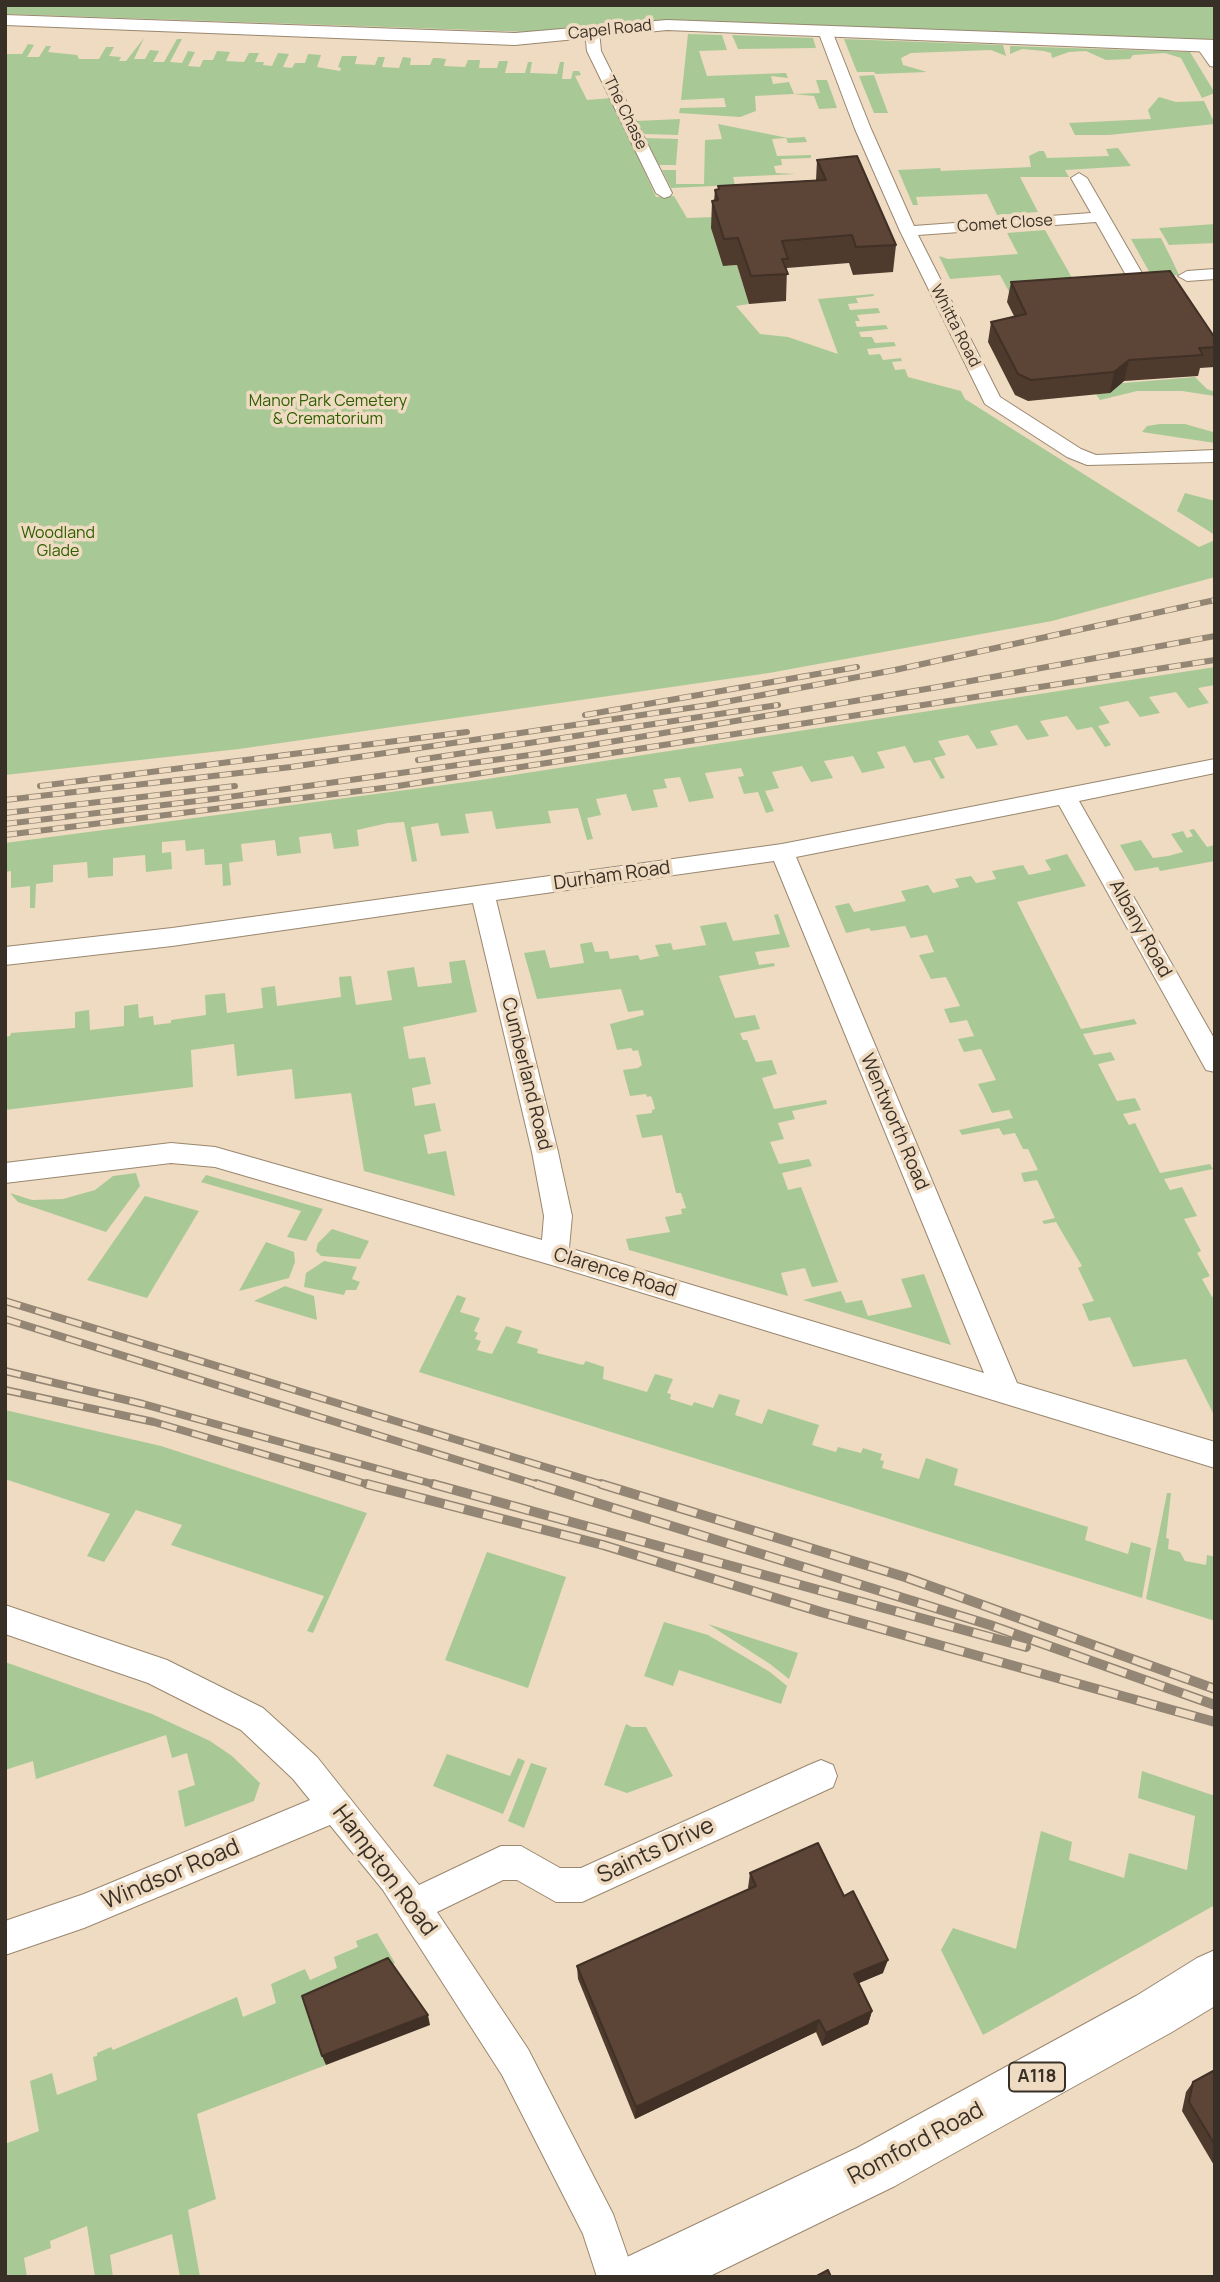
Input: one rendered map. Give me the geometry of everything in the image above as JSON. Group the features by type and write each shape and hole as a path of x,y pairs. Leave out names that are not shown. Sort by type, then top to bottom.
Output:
{"main road":[{"name":"Romford Road","path":"647,2277 876,2167 1154,2014 1215,1976"}],"street":[{"name":"Capel Road","path":"5,20 515,38 667,25 1209,46"},
{"name":"The Chase","path":"592,32 594,51 664,193"},
{"name":"Whitta Road","path":"825,32 863,129 908,231 992,400 1074,453 1094,461 1215,456"},
{"path":"1209,46 1215,63"},
{"path":"1079,178 1137,280"},
{"name":"Comet Close","path":"908,231 1102,217"},
{"path":"1187,276 1215,274"},
{"name":"Durham Road","path":"5,956 172,937 782,852 1215,766"},
{"name":"Albany Road","path":"1065,796 1215,1063"},
{"name":"Wentworth Road","path":"782,852 1007,1392"},
{"name":"Cumberland Road","path":"483,895 558,1216 555,1255"},
{"name":"Clarence Road","path":"5,1172 171,1153 215,1157 555,1255 1215,1455"},
{"name":"Hampton Road","path":"5,1619 156,1671 252,1719 305,1768 414,1905 515,2062 600,2227 616,2277"},
{"name":"Saints Drive","path":"414,1905 501,1863 520,1863 556,1885 582,1885 821,1776"},
{"name":"Windsor Road","path":"5,1938 84,1911 335,1806"}],"green space":[{"path":"5,5 1215,5 1215,41 643,20 531,32 5,14"},
{"path":"688,34 722,35 727,50 699,51 707,76 786,73 788,78 771,76 773,84 789,82 794,94 820,93 816,80 827,80 837,108 819,109 814,96 793,94 755,96 756,111 740,117 679,113 680,108 726,107 724,98 681,100"},
{"path":"732,35 813,38 816,48 738,49"},
{"name":"Manor Park Cemetery & Crematorium","path":"144,38 134,59 145,59 150,50 159,51 153,62 164,62 177,39 182,39 170,62 182,63 188,51 195,52 188,66 200,67 203,60 213,60 217,51 230,52 226,61 244,62 249,53 259,53 255,62 272,66 278,53 289,54 283,67 292,68 295,63 305,63 308,54 321,55 317,67 340,71 341,68 338,67 342,56 357,56 355,64 375,65 378,57 385,57 382,67 399,68 403,57 411,58 410,65 430,65 433,58 438,58 446,59 444,66 465,67 468,60 480,60 479,68 497,68 499,61 508,61 505,73 525,73 528,62 532,62 530,73 557,74 560,62 564,62 562,79 571,79 573,71 579,71 581,75 575,76 587,100 611,98 656,197 674,196 687,218 714,217 723,266 737,265 749,304 736,306 760,334 788,337 838,354 818,299 873,294 874,296 856,298 858,303 848,304 850,310 878,308 880,313 857,315 860,321 855,321 857,327 886,325 888,329 859,332 861,337 872,337 875,343 894,342 896,346 867,349 869,355 880,354 883,360 901,358 902,361 892,362 895,370 905,369 908,377 961,391 965,399 1199,547 1215,540 1215,577 1052,621 769,673 239,749 5,775 5,54 22,54 28,44 34,45 27,57 39,57 46,46 51,46 48,52 77,55 79,59 99,59 106,47 114,47 109,56 121,57 119,61 126,61"},
{"path":"844,39 1003,45 1006,56 991,50 911,53 901,58 903,65 927,72 876,74 857,72"},
{"path":"1010,46 1190,52 1215,93 1202,98 1181,58 1165,53 1106,60 1086,51 1069,52 1052,58 1051,53 1044,51 1022,49 1010,54"},
{"path":"874,75 888,113 874,113 859,76"},
{"path":"1159,97 1176,102 1204,101 1215,124 1109,135 1075,135 1069,123 1151,119 1148,110"},
{"path":"680,119 678,135 643,134 636,121"},
{"path":"718,124 788,138 805,137 807,142 788,143 786,138 772,139 777,156 811,155 811,158 781,159 782,165 774,166 776,173 796,174 733,177 735,185 671,188 662,170 676,170 676,184 704,184 705,140 722,139"},
{"path":"645,138 678,139 676,165 659,165"},
{"path":"1118,148 1131,166 1065,170 1069,177 1020,177 1038,212 997,215 987,194 916,197 918,205 913,205 898,170 1031,167 1029,156 1039,151 1044,151 1047,158 1109,156 1106,149"},
{"path":"1215,224 1215,243 1169,245 1159,228"},
{"path":"1045,230 1080,292 1012,297 1000,275 950,279 939,256 948,259 1018,254 1007,233"},
{"path":"1161,238 1179,275 1152,277 1131,239"},
{"path":"1195,377 1207,389 1215,392 1215,396 1182,391 1137,391 1100,400 1096,394 1112,384"},
{"path":"1185,424 1213,432 1215,443 1142,432 1147,426"},
{"path":"1185,493 1215,501 1215,535 1177,511"},
{"path":"1215,667 1215,685 1198,688 1209,703 1188,708 1176,692 1149,697 1160,713 1140,717 1128,701 1099,707 1110,723 1098,726 1111,745 1105,747 1092,727 1077,730 1067,716 1040,721 1049,736 1027,740 1017,725 990,731 998,745 977,749 968,735 938,741 946,755 934,758 945,778 941,779 930,760 914,763 905,746 877,752 885,768 862,773 853,756 824,761 833,778 811,782 802,766 772,772 779,788 765,791 774,811 766,813 758,792 744,794 738,777 744,776 741,768 705,773 714,798 689,802 680,777 664,779 667,788 653,790 658,807 632,811 626,794 596,799 601,815 587,818 593,839 587,840 578,808 548,811 551,823 496,829 492,811 465,814 469,833 441,836 438,823 411,827 417,861 412,862 404,822 388,823 357,830 359,846 334,849 331,833 299,837 301,853 277,856 275,840 241,844 243,861 229,863 231,885 223,886 222,864 205,865 204,849 186,851 185,840 162,842 162,853 171,852 172,869 146,872 145,855 113,858 113,876 88,878 87,862 53,865 53,882 36,884 35,908 30,908 30,886 11,888 11,871 5,872 5,843 474,781"},
{"path":"1194,829 1207,847 1215,845 1215,861 1160,871 1158,867 1135,871 1120,845 1141,840 1153,858 1168,856 1183,852 1171,834 1183,831 1187,838 1193,836 1189,830"},
{"path":"1067,854 1086,886 1017,902 1081,1029 1134,1019 1137,1024 1083,1034 1094,1055 1111,1052 1115,1060 1098,1064 1117,1101 1135,1098 1141,1110 1123,1114 1129,1125 1135,1123 1160,1173 1210,1164 1213,1169 1164,1179 1170,1190 1182,1187 1197,1216 1184,1219 1201,1251 1197,1253 1210,1276 1202,1279 1212,1297 1215,1296 1215,1417 1186,1359 1133,1367 1110,1317 1089,1321 1082,1304 1094,1301 1078,1268 1082,1266 1056,1222 1044,1224 1042,1221 1055,1218 1037,1180 1024,1182 1021,1173 1038,1170 1028,1149 1023,1149 1015,1133 1003,1135 999,1128 962,1135 959,1130 1013,1118 1009,1110 992,1113 978,1084 996,1080 981,1049 964,1052 958,1039 974,1036 967,1020 950,1023 944,1009 960,1006 946,977 931,979 919,955 934,952 927,935 911,938 905,926 871,931 869,928 846,933 835,906 849,903 854,912 906,901 901,891 928,885 933,893 959,887 955,879 971,876 976,883 996,879 992,871 1023,865 1029,875 1051,870 1045,860"},
{"path":"778,914 790,947 755,952 759,965 774,963 775,966 719,976 735,1018 755,1015 760,1029 740,1033 743,1040 747,1040 756,1062 772,1060 777,1074 762,1078 774,1109 826,1100 827,1104 792,1111 795,1119 778,1123 784,1139 770,1142 779,1164 809,1159 812,1166 782,1173 788,1190 801,1187 838,1282 812,1287 805,1268 781,1273 788,1296 629,1250 626,1239 670,1232 665,1217 682,1214 681,1209 686,1208 681,1193 676,1193 662,1135 642,1138 636,1115 652,1113 655,1109 653,1101 651,1096 647,1097 646,1094 630,1096 623,1070 642,1065 638,1050 617,1050 610,1024 644,1015 643,1010 628,1012 621,989 537,999 524,953 545,950 550,968 584,963 580,944 592,942 595,952 608,951 610,959 638,955 640,960 659,956 655,945 671,943 673,950 706,945 700,926 726,922 733,941 780,934 774,915"},
{"path":"465,960 477,1012 403,1027 409,1059 425,1057 431,1084 412,1088 415,1106 435,1103 441,1131 424,1135 428,1154 446,1151 455,1196 364,1171 351,1093 295,1099 292,1069 237,1076 234,1044 191,1050 193,1087 5,1110 5,1037 11,1033 75,1028 75,1012 89,1010 90,1030 124,1026 124,1006 138,1004 139,1018 153,1016 154,1025 171,1023 171,1020 206,1015 205,995 225,993 227,1013 263,1008 261,988 275,986 277,1006 341,997 339,977 351,976 356,1005 392,1000 387,971 414,967 418,987 452,983 449,962"},
{"path":"136,1173 140,1186 106,1232 18,1202 10,1193 32,1200 63,1199 95,1190 113,1176"},
{"path":"206,1175 323,1209 306,1241 287,1237 301,1211 201,1182"},
{"path":"145,1196 199,1211 147,1298 87,1280"},
{"path":"332,1229 369,1241 360,1259 321,1256 316,1251 318,1243"},
{"path":"266,1242 294,1252 295,1262 289,1278 239,1291"},
{"path":"324,1261 357,1267 352,1279 360,1282 356,1290 346,1290 344,1295 304,1287 306,1273"},
{"path":"924,1274 951,1345 803,1300 841,1291 846,1303 862,1300 868,1316 912,1307 901,1279"},
{"path":"285,1286 314,1296 317,1320 254,1301"},
{"path":"457,1295 466,1298 460,1312 480,1318 474,1331 478,1333 475,1339 481,1341 477,1350 492,1354 506,1326 522,1331 517,1343 538,1349 537,1353 583,1365 586,1361 604,1367 603,1379 647,1392 655,1374 673,1379 667,1393 671,1394 670,1399 692,1406 694,1402 713,1408 719,1394 740,1400 735,1415 762,1424 768,1409 819,1425 812,1445 836,1452 838,1447 861,1453 863,1448 882,1454 882,1468 919,1479 926,1458 958,1469 954,1485 1088,1527 1085,1540 1128,1554 1131,1542 1151,1548 1142,1598 419,1372"},
{"path":"5,1410 161,1446 367,1513 313,1633 307,1631 324,1596 171,1545 182,1525 136,1510 104,1562 87,1556 110,1514 5,1479"},
{"path":"1167,1493 1171,1493 1166,1538 1169,1539 1168,1549 1180,1552 1185,1561 1206,1565 1207,1555 1215,1557 1215,1621 1146,1599"},
{"path":"487,1552 566,1577 528,1688 445,1660"},
{"path":"664,1622 708,1635 770,1672 787,1686 781,1704 679,1670 673,1686 644,1676"},
{"path":"708,1624 798,1653 789,1679 770,1664"},
{"path":"5,1662 152,1714 210,1741 232,1756 260,1783 254,1801 185,1827 178,1791 195,1785 187,1753 172,1758 166,1735 36,1779 33,1761 5,1770"},
{"path":"626,1724 646,1727 673,1776 627,1793 604,1785"},
{"path":"447,1754 510,1776 518,1758 525,1761 503,1814 433,1786"},
{"path":"531,1763 547,1768 524,1828 508,1821"},
{"path":"1142,1771 1215,1796 1215,1905 983,2035 941,1950 953,1928 1016,1949 1041,1831 1072,1842 1069,1860 1124,1878 1129,1853 1187,1870 1195,1816 1138,1798"},
{"path":"377,1933 395,1963 307,2006 326,2065 197,2114 216,2199 188,2210 200,2277 180,2277 172,2234 110,2255 113,2277 95,2277 87,2226 50,2241 51,2248 24,2258 27,2277 6,2277 5,2144 39,2131 30,2081 52,2073 57,2095 97,2080 93,2057 97,2056 97,2053 111,2047 113,2050 237,1997 243,2017 276,2003 271,1984 305,1969 310,1980 337,1968 334,1957 358,1947 356,1941"}],"building":[{"path":"857,156 896,245 856,247 852,235 782,241 788,259 782,259 788,274 751,276 738,238 724,239 712,201 718,200 715,190 719,189 718,186 826,180 817,160"},
{"path":"1170,271 1215,338 1215,347 1199,348 1203,355 1129,360 1114,372 1031,380 1018,374 991,322 1026,314 1011,282"},
{"path":"818,1843 844,1896 853,1891 888,1960 854,1974 872,2011 826,2033 819,2020 636,2107 577,1966 756,1886 750,1873"},
{"path":"388,1958 428,2015 322,2056 302,1996"},
{"path":"1215,2070 1215,2145 1189,2102 1193,2082"},
{"path":"828,2270 831,2277 815,2277"}],"railway":[{"path":"5,800 291,767 709,705 895,670 1215,600"},
{"path":"5,824 214,799 544,753 938,687 1215,636"},
{"path":"5,835 391,787 1215,660"},
{"path":"585,715 857,667"},
{"path":"418,760 778,705"},
{"path":"40,786 467,732"},
{"path":"5,813 235,786"},
{"path":"5,1301 607,1486"},
{"path":"5,1319 541,1486"},
{"path":"5,1371 143,1404 440,1486"},
{"path":"5,1390 154,1422 373,1486"},
{"path":"367,1484 603,1545 821,1612 1215,1722"},
{"path":"433,1484 1026,1647"},
{"path":"536,1484 990,1625 1215,1705"},
{"path":"601,1484 905,1577 1215,1689"}],"park label":[{"name":"Woodland Glade","path":"58,543"}]}
